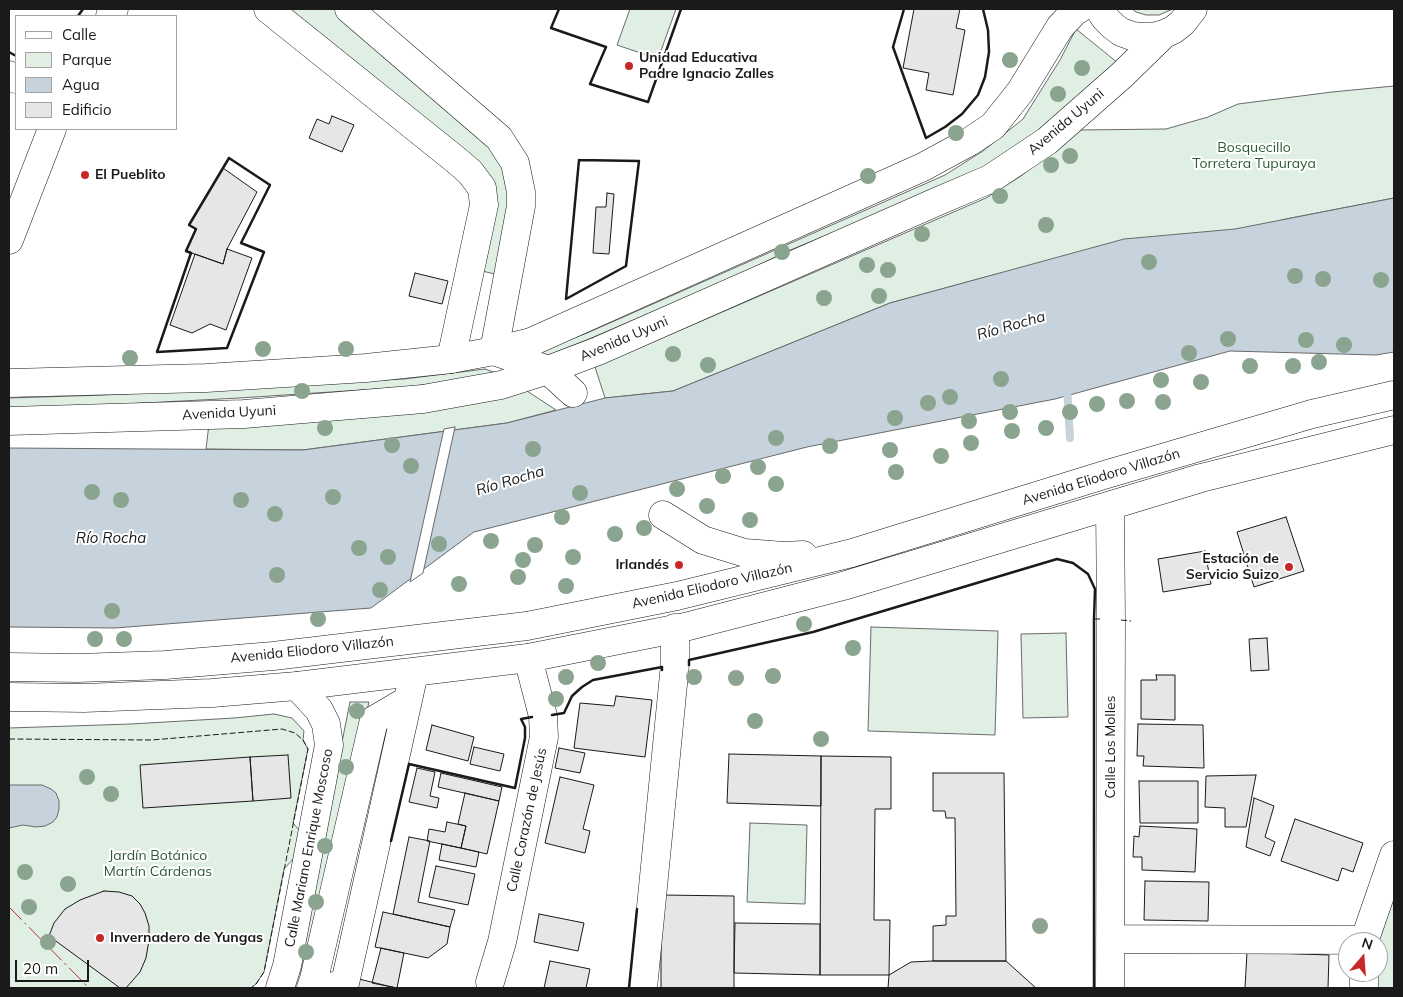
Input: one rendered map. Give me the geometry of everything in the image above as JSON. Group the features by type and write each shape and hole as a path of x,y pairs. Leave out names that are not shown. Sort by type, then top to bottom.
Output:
{"main road":[{"path":"268,9 456,160 470,172 482,188 484,205 451,359"},
{"path":"349,9 500,138 515,163 521,192 521,206 494,352"},
{"path":"9,383 206,378 366,368 451,359 494,352 531,342 923,167 969,142 994,126 1020,92 1060,27 1079,9"},
{"path":"1099,9 1112,26 1121,32 1142,38 1164,34"},
{"name":"Avenida Uyuni","path":"9,421 244,414 423,399 501,385 548,370 598,351 990,179 1047,141 1164,34 1174,30 1182,23 1193,9"},
{"path":"9,240 52,130"},
{"path":"494,352 548,370 573,393"},
{"name":"Avenida Eliodoro Villazón","path":"9,667 78,668 165,665 273,656 527,626 677,596 852,553 1114,472 1312,414 1394,395"},
{"path":"9,697 84,698 212,693 297,686 528,658 685,627 849,584 1202,478 1394,430"},
{"name":"Calle Los Molles","path":"1110,506 1110,988"},
{"path":"663,515 703,540 745,553 784,556 852,553"},
{"path":"643,988 675,664 675,628"},
{"name":"Calle Corazón de Jesús","path":"490,982 502,942 544,737 543,716 528,658"},
{"path":"328,988 345,983 414,673"},
{"name":"Calle Mariano Enrique Moscoso","path":"280,988 287,966 330,746 326,724 319,710 297,686"},
{"path":"311,988 374,720 408,700"},
{"path":"1367,932 1394,855"},
{"path":"1110,939 1338,941"}],"green space":[{"path":"285,9 337,9 498,149 515,185 499,275 478,270 490,204"},
{"path":"630,9 676,9 658,59 617,45"},
{"path":"1132,9 1173,9 1159,15 1146,15"},
{"path":"1076,29 1118,63 1020,147 989,166 944,187 788,251 727,280 589,339 541,358 528,354 587,333 945,175 983,151 1023,119 1060,60"},
{"name":"Bosquecillo Torretera Tupuraya","path":"1394,86 1394,198 1281,220 1276,232 1089,255 993,275 890,303 673,391 605,398 595,367 986,198 1021,176 1079,130 1166,129 1208,117 1238,104"},
{"path":"485,369 496,373 477,378 407,387 239,398 9,408 9,398 105,395 404,379"},
{"path":"524,389 556,410 507,423 303,450 206,449 209,424"},
{"path":"871,627 998,631 995,735 868,731"},
{"path":"1066,633 1068,717 1023,718 1021,634"},
{"path":"350,702 369,702 310,953 300,988 291,988 297,968"},
{"name":"Jardín Botánico Martín Cárdenas","path":"274,714 292,718 304,731 303,740 308,749 293,823 300,831 295,857 284,869 264,972 256,984 251,988 9,988 9,728 131,724"},
{"path":"750,823 807,825 805,904 747,902"},
{"path":"1394,891 1394,988 1377,988 1377,982 1388,982 1388,932 1381,932"}],"water":[{"name":"Río Rocha","path":"1394,198 1394,352 1376,355 1230,351 1055,399 807,447 474,532 371,608 115,628 9,627 9,448 303,450 507,423 605,398 673,391 890,303 1124,239 1235,229"},
{"path":"9,785 42,785 51,789 56,793 59,801 57,817 53,822 45,826 23,825 9,828"}],"pier":[{"path":"455,427 423,573 410,582 444,429"}],"building":[{"path":"914,9 960,9 956,28 965,30 953,95 926,90 929,73 903,68"},
{"path":"332,116 354,125 342,152 309,138 317,119 329,124"},
{"path":"223,168 257,192 227,249 223,264 186,251 196,229 189,225"},
{"path":"607,193 614,194 609,254 593,253 596,207 606,207"},
{"path":"227,249 252,258 226,330 210,324 192,333 170,325 195,254 223,264"},
{"path":"415,273 448,281 442,304 409,296"},
{"path":"1286,517 1304,571 1254,587 1237,532"},
{"path":"1205,551 1211,584 1163,592 1158,559"},
{"path":"1267,638 1269,670 1251,671 1249,639"},
{"path":"1156,675 1175,675 1175,720 1141,719 1141,680 1157,680"},
{"path":"616,696 652,700 645,757 574,748 580,703 614,706"},
{"path":"1138,724 1203,725 1204,768 1143,766 1144,756 1137,756"},
{"path":"432,725 474,737 468,761 426,750"},
{"path":"474,747 504,754 500,771 470,764"},
{"path":"559,748 585,753 580,773 555,768"},
{"path":"729,754 821,756 821,806 727,803"},
{"path":"288,755 291,798 253,801 250,757"},
{"path":"821,756 891,757 891,809 875,809 874,920 890,920 889,975 820,975"},
{"path":"250,757 253,801 143,808 140,765"},
{"path":"417,768 435,772 430,796 439,798 437,808 409,802"},
{"path":"441,773 502,787 499,801 438,787"},
{"path":"933,773 1004,773 1006,961 933,961 933,926 946,925 946,916 956,916 955,818 946,818 945,811 933,811"},
{"path":"1256,775 1246,827 1225,827 1225,808 1205,807 1206,776"},
{"path":"560,777 594,785 583,829 590,831 585,853 545,843"},
{"path":"1139,781 1198,781 1198,823 1140,823"},
{"path":"465,793 499,801 487,854 461,848 466,826 458,824"},
{"path":"1254,798 1274,806 1265,837 1275,842 1270,856 1246,847"},
{"path":"1295,819 1363,843 1353,872 1342,868 1338,881 1281,861"},
{"path":"447,822 466,826 461,848 427,841 429,829 445,832"},
{"path":"1140,826 1197,829 1195,872 1142,870 1142,857 1133,857 1134,836 1139,837"},
{"path":"409,837 430,841 418,902 455,910 450,927 393,914"},
{"path":"442,844 479,852 476,867 439,860"},
{"path":"436,866 475,874 468,905 429,897"},
{"path":"1145,881 1209,882 1208,921 1144,920"},
{"name":"Invernadero de Yungas","path":"104,891 119,892 132,896 140,904 149,926 146,958 140,972 126,988 120,988 49,936 54,923 65,909 80,900"},
{"path":"661,895 734,896 734,988 661,988"},
{"path":"383,912 450,927 447,944 428,958 375,947"},
{"path":"539,914 584,923 578,951 534,942"},
{"path":"735,923 820,924 820,975 734,973"},
{"path":"381,948 404,953 397,988 372,983"},
{"path":"1247,952 1329,955 1328,988 1245,988"},
{"path":"550,961 590,969 586,988 544,988"},
{"path":"1006,961 1036,988 888,988 889,975 911,962"},
{"path":"359,979 396,988 357,988"}],"waterway":[{"path":"1067,387 1070,438"}],"fence":[{"path":"1094,619 1101,619"},
{"path":"1121,620 1131,621"},
{"path":"9,739 152,740 282,729 295,733 303,740 308,749 264,972 251,988"}],"wall":[{"path":"79,15 83,9"},
{"path":"559,9 551,28 606,47 590,84 648,102 681,9"},
{"path":"904,9 893,47 926,138 962,114 978,95 985,77 989,52 988,30 983,9"},
{"path":"9,52 15,55"},
{"path":"229,158 270,185 241,243 264,252 227,348 157,352 191,253 186,251 196,229 189,225 229,158"},
{"path":"579,160 639,161 626,266 566,299 579,160"},
{"path":"689,665 689,660 813,632 1057,559 1073,563 1088,574 1095,589 1094,988"},
{"path":"552,715 564,713 572,696 593,680 662,667 662,670"},
{"path":"391,841 409,764 515,788 525,738 525,727 521,719 532,717"},
{"path":"629,988 637,909"}],"power":[{"path":"9,907 89,988"}],"place":[{"name":"Unidad Educativa Padre Ignacio Zalles","path":"629,66"},
{"name":"El Pueblito","path":"85,175"},
{"name":"Irlandés","path":"679,565"},
{"name":"Estación de Servicio Suizo","path":"1289,567"},
{"name":"Invernadero de Yungas","path":"100,938"}]}
